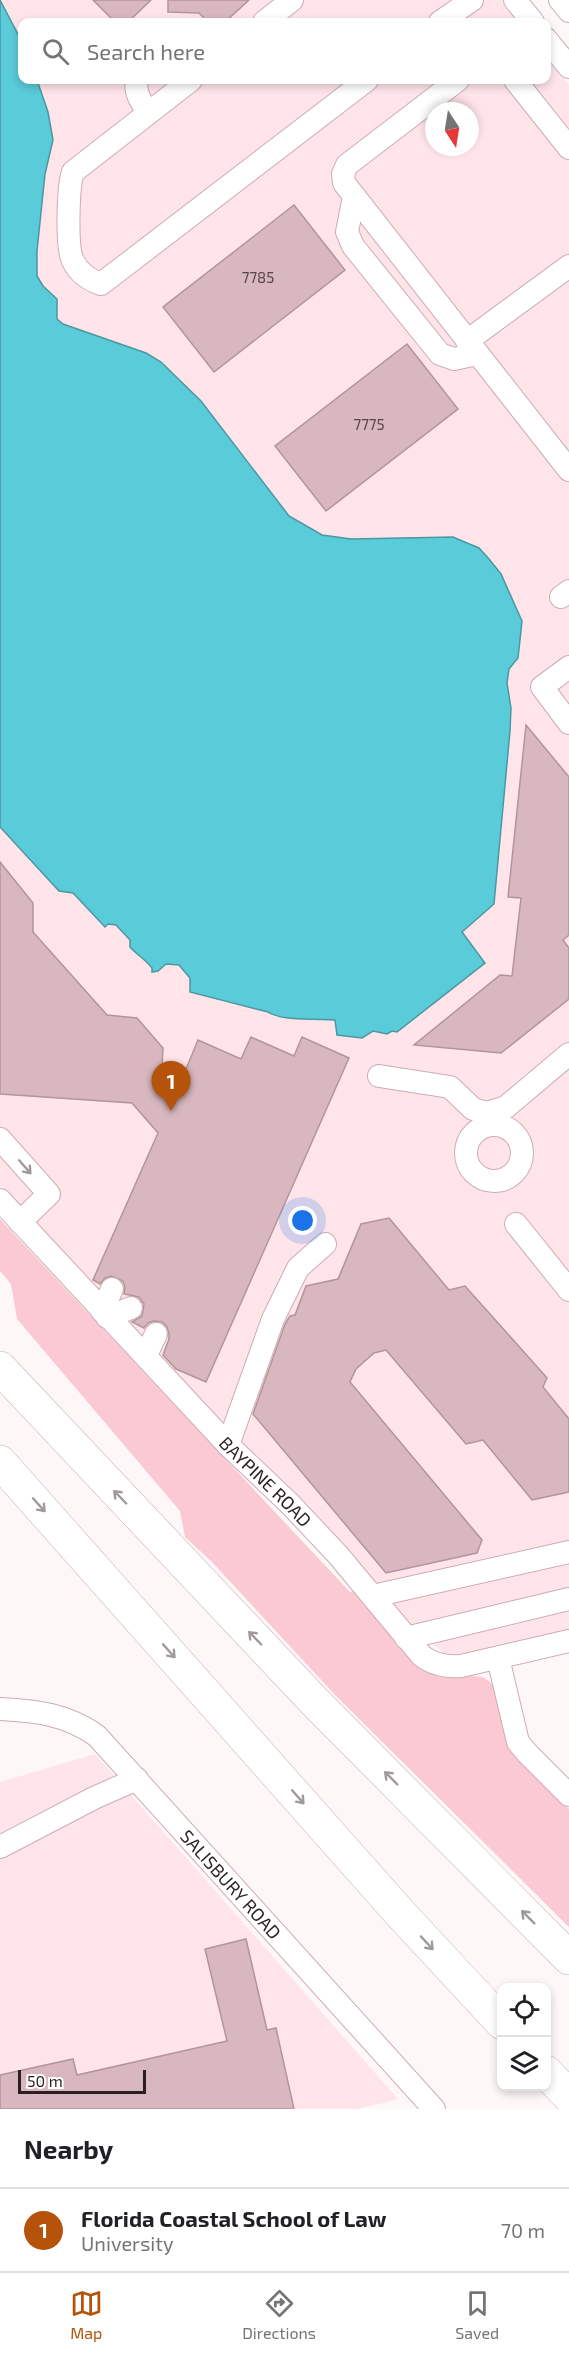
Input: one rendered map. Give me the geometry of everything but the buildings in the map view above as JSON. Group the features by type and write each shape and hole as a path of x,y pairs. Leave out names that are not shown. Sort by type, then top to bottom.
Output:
{"highway":[{"path":"0,1368 314,1701 569,1958"},
{"path":"0,1462 399,1912 497,2019"},
{"path":"551,2077 569,2096"}],"street":[{"path":"269,18 292,0"},
{"path":"445,12 472,0"},
{"path":"515,0 530,18"},
{"path":"560,0 569,11"},
{"path":"551,45 569,67"},
{"path":"136,84 139,98 148,112"},
{"path":"186,84 72,172 69,182 71,258 88,280 101,284 362,84"},
{"path":"453,84 347,165 343,179 569,470"},
{"path":"517,84 569,148"},
{"path":"354,196 347,231 353,246 440,354 454,359 472,347 569,266"},
{"path":"569,667 542,687 569,723"},
{"path":"380,1076 450,1087 473,1109 488,1119 506,1107 569,1054"},
{"path":"0,1138 49,1194 20,1222"},
{"name":"BAYPINE ROAD","path":"0,1200 105,1314 141,1333 228,1445 290,1504 338,1555 422,1656 443,1666 461,1666 569,1641"},
{"path":"516,1224 569,1290"},
{"path":"228,1445 273,1319 283,1298 298,1268 325,1244"},
{"path":"105,1314 112,1289"},
{"path":"373,1596 569,1552"},
{"path":"406,1638 569,1599"},
{"path":"498,1658 518,1742 526,1753 569,1795"},
{"name":"SALISBURY ROAD","path":"0,1709 60,1716 82,1725 110,1749 434,2109"},
{"path":"3,1841 137,1779"}],"shaded area":[{"path":"1,0 502,0 517,18 18,18 18,34"},
{"path":"551,61 569,85 569,1631 464,1656 447,1656 408,1624 222,1420 157,1363 0,1185 0,827 58,891 73,893 105,926 116,925 130,940 136,954 141,955 158,971 166,964 179,965 190,978 220,1001 268,1012 273,1016 286,1019 295,1017 335,1020 387,1034 462,932 494,904 511,708 507,684 509,669 518,658 522,621 501,574 479,548 468,541 453,537 351,539 322,535 289,516 202,401 161,362 146,353 63,324 56,319 57,299 43,286 37,276 37,251 45,174 53,140 48,112 38,84 551,84"},
{"path":"0,1219 350,1592 357,1590 463,1677 482,1677 493,1685 518,1759 569,1809 569,1927 337,1697 211,1561 185,1537 180,1511 17,1319 11,1284 0,1271"},
{"path":"95,1754 398,2099 357,2109 0,2109 0,1782"}],"water":[{"path":"0,0 18,34 18,84 38,84 48,112 53,140 45,174 37,251 37,276 43,286 57,299 57,319 63,324 146,353 161,362 201,401 289,516 322,535 351,539 453,537 479,548 501,574 522,621 518,658 509,669 507,683 511,708 510,731 494,904 462,932 485,963 397,1032 392,1031 387,1034 373,1031 362,1038 337,1035 335,1020 281,1017 190,992 190,978 179,965 166,964 158,971 152,972 152,968 130,947 130,940 116,925 108,924 105,927 73,893 59,891 0,827"}],"place":[{"name":"Florida Coastal School of Law","path":"171,1111"}]}
